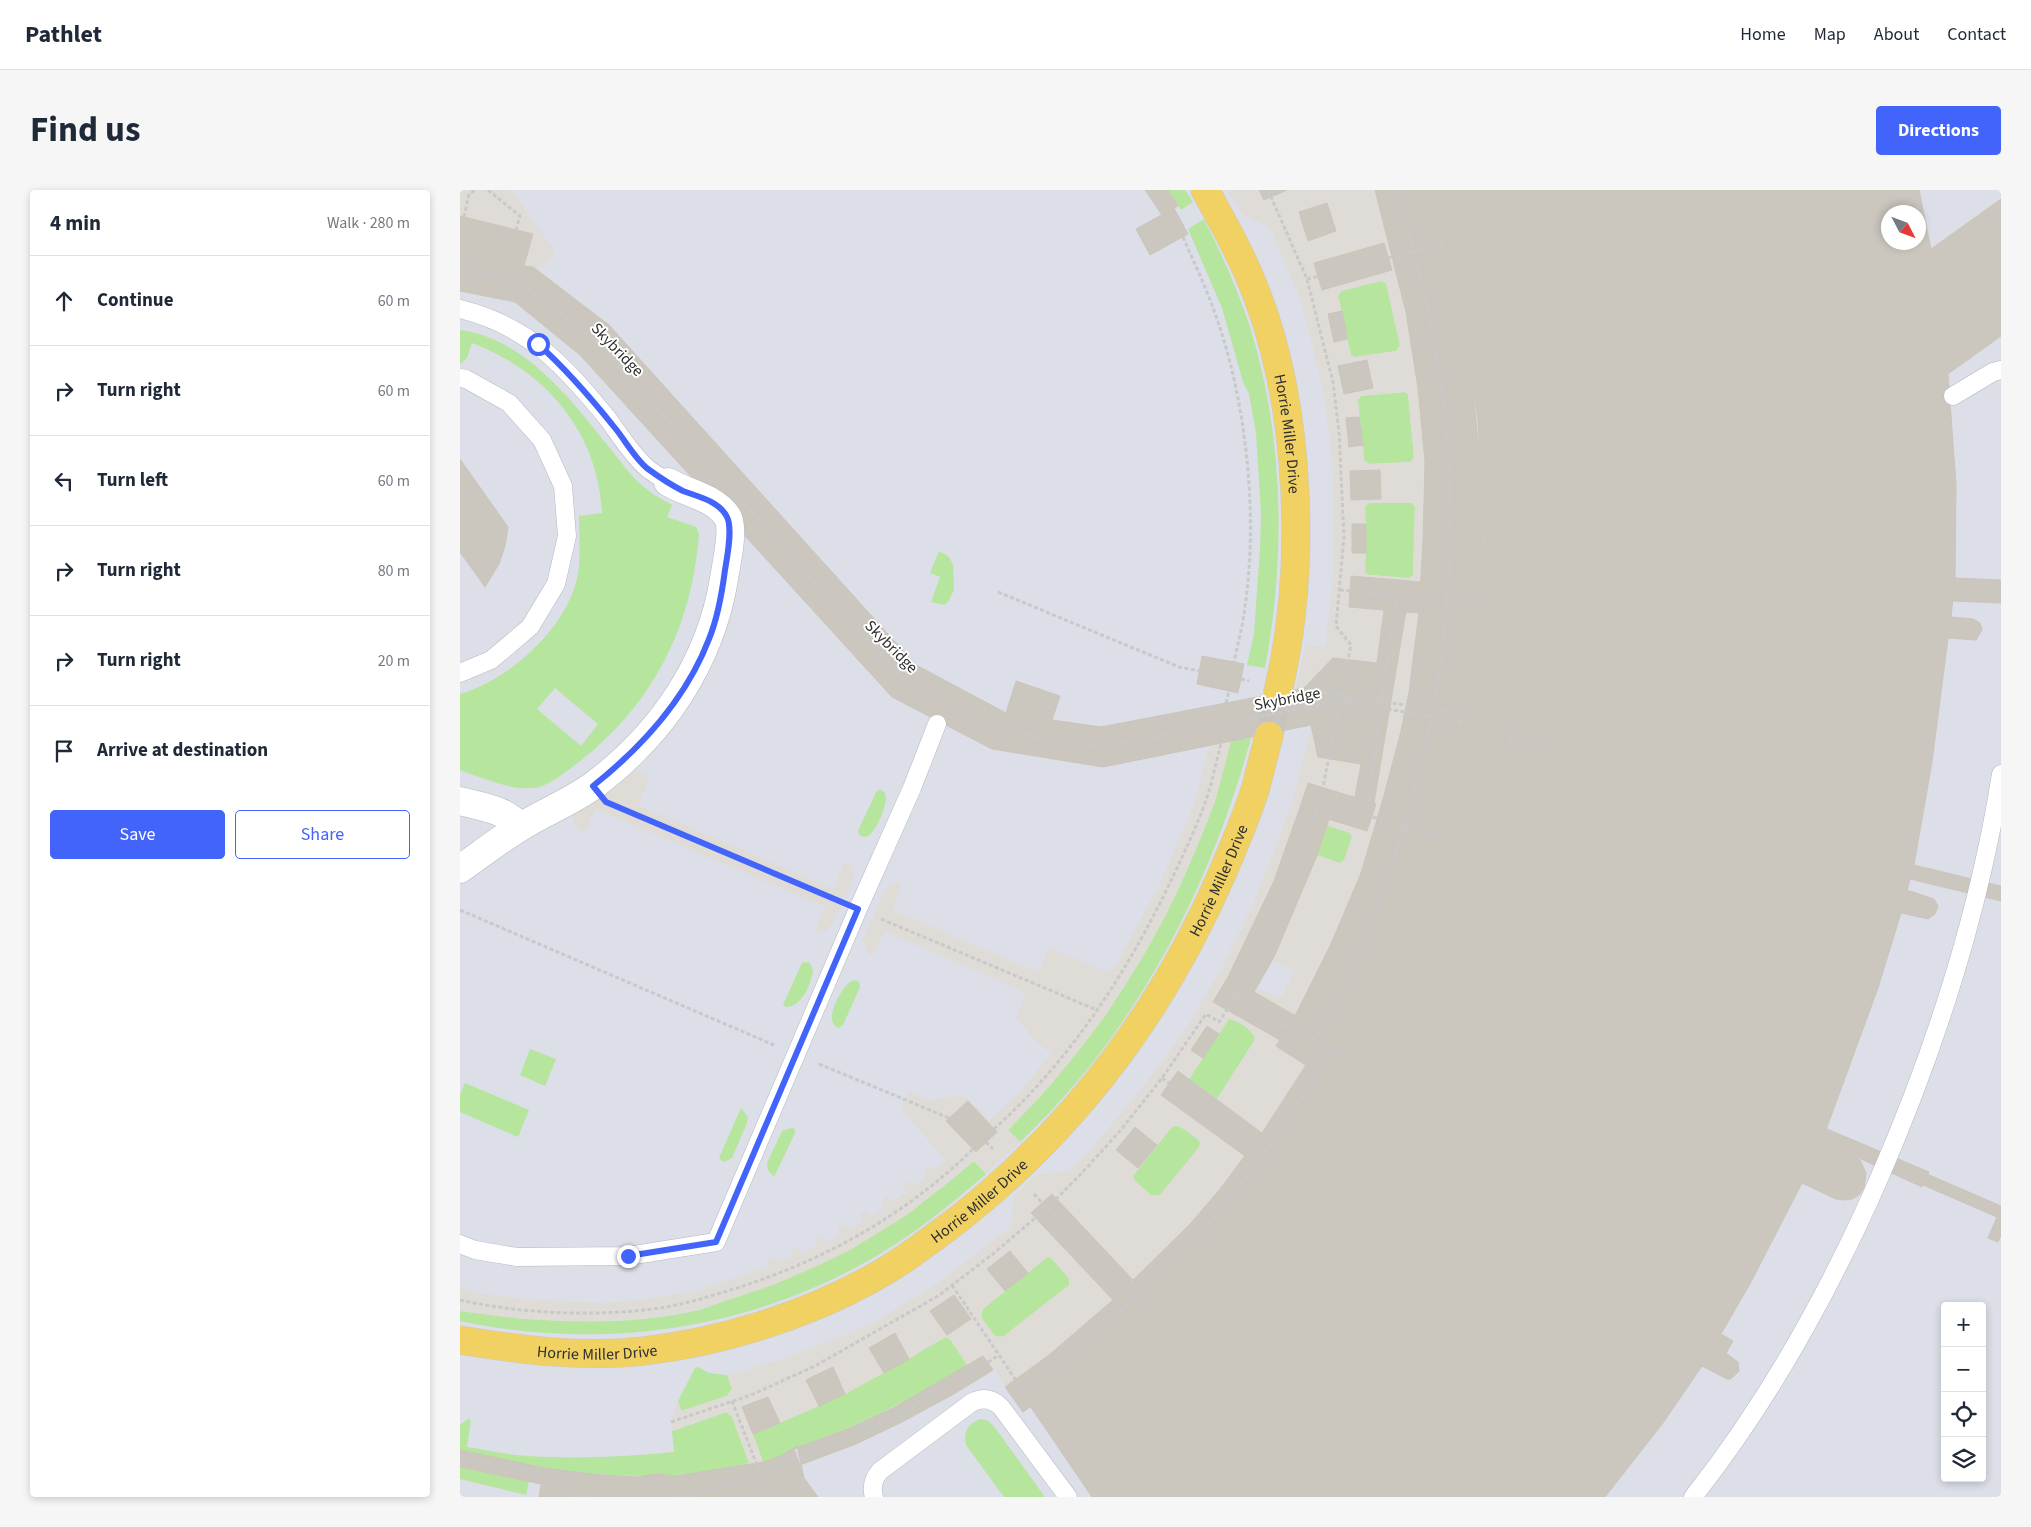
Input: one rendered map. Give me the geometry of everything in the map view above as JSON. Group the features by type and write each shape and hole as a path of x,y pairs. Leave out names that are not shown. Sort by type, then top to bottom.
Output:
{"main road":[{"name":"Horrie Miller Drive","path":"1205,190 1238,250 1257,296 1284,395 1295,498 1295,553 1291,620 1278,691"},
{"name":"Horrie Miller Drive","path":"460,1340 524,1351 578,1354 644,1351 709,1339 732,1334 825,1302 874,1278 928,1242 984,1198 1050,1138 1099,1081 1138,1029 1206,911 1254,792 1269,736"}],"street":[{"path":"460,869 520,827 593,786 631,754 670,710 696,667 709,639 716,615 728,552 729,521 727,516 715,505 668,482"},
{"path":"460,802 500,811 515,821 520,827"}],"lane":[{"path":"460,309 485,317 538,344 581,386 646,467 668,482"},
{"path":"1953,396 1993,372 2001,370"},
{"path":"460,378 466,379 509,403 542,440 562,486 567,536 556,584 530,627 491,660 460,673"},
{"path":"460,1244 474,1250 517,1257 628,1256 716,1242 858,909 912,788 937,724"},
{"path":"1693,1497 1749,1419 1805,1329 1850,1245 1891,1151 1925,1068 1954,981 1979,884 1995,813 2001,774"},
{"path":"874,1497 872,1484 880,1471 971,1403 984,1399 996,1402 1001,1407 1068,1497"}],"path":[{"path":"464,217 469,194 476,190"},
{"path":"488,190 520,216 516,230"},
{"path":"1313,1041 1341,991 1372,919 1405,826 1419,777 1434,709 1447,599 1450,462 1445,410 1436,344 1414,250 1395,190"},
{"path":"1183,236 1207,290 1221,328 1241,408 1251,508 1250,554 1246,605 1234,662"},
{"path":"1307,279 1445,242"},
{"name":"Skybridge","path":"460,269 523,284 595,340 903,679 1000,731 1103,747 1339,701 1465,722"},
{"path":"1340,590 1484,601"},
{"path":"998,592 1178,667 1200,671"},
{"path":"1365,814 1369,799 1380,701 1397,595"},
{"path":"1226,703 1229,690"},
{"path":"1305,690 1467,714"},
{"path":"1511,730 1509,744 1543,750"},
{"path":"994,1129 1047,1074 1098,1010 1140,941 1177,868 1210,789 1221,744"},
{"path":"593,786 606,802 1098,1010"},
{"path":"1343,1058 1235,997 1283,899 1320,802 1440,836"},
{"path":"460,910 950,1118"},
{"path":"952,1285 1023,1391 1077,1349 1133,1300 1206,1226 1296,1109 1331,1052"},
{"path":"1162,1078 1275,1161"},
{"path":"460,1300 525,1310 575,1312 660,1308 698,1300 776,1275 847,1242 908,1203 973,1149"},
{"path":"1031,1190 1142,1310"},
{"path":"958,1380 999,1355"},
{"path":"676,1497 691,1496 760,1473 883,1422 950,1385"},
{"path":"732,1401 760,1473 772,1497"},
{"path":"460,1458 548,1476 577,1496 590,1497"}],"shaded area":[{"path":"460,190 2001,190 2001,1497 460,1497"},
{"path":"460,190 511,190 554,250 553,257 537,270 533,267 524,266 532,234 460,216"},
{"path":"1227,190 1259,190 1264,200 1287,190 1375,190 1406,312 1418,388 1425,461 1421,582 1351,576 1349,607 1384,610 1377,663 1333,658 1304,688 1296,689 1305,645 1325,647 1333,578 1333,472 1325,401 1299,296 1272,232 1267,226 1241,213","holes":["1327,203 1336,231 1309,241 1299,212","1384,243 1392,270 1322,290 1315,263","1381,281 1386,283 1400,346 1396,351 1355,357 1351,355 1347,339 1334,342 1328,314 1342,311 1338,297 1341,291","1367,360 1373,388 1344,394 1338,366","1404,392 1408,394 1414,457 1411,462 1369,464 1364,460 1363,445 1349,447 1346,418 1359,417 1358,400 1361,396","1380,470 1381,499 1351,471","1369,503 1411,503 1415,506 1413,575 1409,578 1369,575 1365,572 1366,553 1352,553 1352,524 1366,524 1365,507"]},
{"path":"1406,611 1419,613 1401,731 1383,799 1361,873 1331,944 1294,1015 1254,992 1257,988 1277,997 1282,996 1293,974 1291,969 1272,960 1317,855 1339,863 1344,860 1352,837 1350,833 1326,825 1329,819 1367,831 1376,804 1374,803"},
{"path":"1311,725 1329,758 1361,764 1355,797 1307,784 1274,881 1214,1002 1280,1040 1276,1046 1306,1065 1262,1133 1217,1099 1255,1037 1250,1029 1232,1019 1229,1019 1219,1034 1207,1026 1192,1050 1203,1058 1189,1079 1178,1071 1161,1095 1245,1156 1191,1223 1134,1281 1052,1194 1031,1214 1113,1300 1049,1355 1005,1387 983,1356 967,1365 949,1338 942,1338 909,1359 894,1333 869,1348 884,1373 845,1394 832,1367 806,1380 819,1406 780,1423 768,1397 742,1407 763,1462 749,1463 732,1417 727,1412 672,1431 672,1415 678,1401 681,1411 727,1396 732,1389 727,1375 783,1359 845,1335 875,1321 931,1288 1009,1228 1014,1197 1036,1175 1068,1171 1087,1154 1150,1078 1190,1022 1222,967 1252,906 1292,802","holes":["1179,1126 1198,1139 1200,1142 1199,1147 1160,1195 1151,1195 1134,1180 1133,1176 1138,1168 1117,1150 1135,1127 1157,1145 1171,1128","1010,1251 1028,1273 1046,1258 1050,1257 1070,1280 1069,1285 999,1338 995,1336 981,1317 983,1309 1005,1291 987,1269","954,1295 971,1319 947,1335 931,1311"]},
{"path":"1231,741 1215,802 1168,911 1106,1015 1048,1088 1008,1130 1020,1142 986,1174 974,1161 907,1215 850,1250 773,1285 690,1312 651,1318 563,1321 522,1319 460,1311 460,1288 475,1293 524,1299 605,1303 649,1299 699,1290 768,1267 768,1259 773,1257 778,1262 792,1257 792,1250 797,1247 801,1253 816,1246 815,1239 821,1236 827,1242 839,1234 838,1227 843,1224 849,1229 863,1222 860,1214 865,1211 872,1216 884,1208 882,1200 887,1196 893,1201 906,1192 903,1185 908,1181 914,1186 927,1176 924,1169 928,1165 934,1170 946,1161 902,1110 908,1092 931,1100 963,1095 990,1120 1021,1090 1051,1054 1033,1038 1016,1018 1026,993 884,931 874,954 870,955 866,951 863,940 885,890 894,883 899,884 901,888 893,910 1038,972 1049,948 1108,972 1112,969 1128,943 1159,885 1194,804 1210,745","holes":["968,1101 997,1132 976,1152 946,1121"]},
{"path":"635,771 645,774 649,779 638,805 833,889 845,863 848,862 853,867 854,877 834,922 825,931 817,932 815,929 825,907 596,809 585,832 577,828 572,822 574,815"}],"green space":[{"path":"1168,190 1185,190 1193,202 1181,210"},
{"path":"1204,219 1217,245 1249,324 1261,366 1275,451 1278,539 1272,625 1265,668 1247,665 1254,634 1260,550 1261,513 1256,433 1249,394 1243,382 1222,308 1188,229"},
{"path":"1381,281 1386,283 1400,345 1396,351 1355,357 1351,355 1338,296 1341,291"},
{"path":"460,330 484,336 506,345 526,358 562,391 634,478 650,492 672,505 667,517 696,527 699,534 695,568 688,601 664,661 648,689 628,715 605,739 563,774 539,787 524,788 505,785 460,770 460,694 498,677 517,664 550,631 563,613 572,594 578,574 580,552 579,516 602,513 598,484 590,456 579,431 563,408 545,388 523,370 499,355 472,343 467,358 460,364","holes":["555,688 598,724 581,746 537,709"]},
{"path":"1405,392 1408,394 1414,457 1411,462 1369,464 1364,460 1358,400 1361,396"},
{"path":"1369,503 1411,503 1415,506 1413,575 1409,578 1369,575 1365,572 1365,507"},
{"path":"939,551 949,557 953,565 954,590 948,602 944,605 931,602 940,577 930,573"},
{"path":"1251,738 1234,794 1214,849 1190,903 1163,956 1133,1006 1099,1054 1061,1100 1020,1142 1008,1130 1047,1089 1083,1045 1116,999 1146,951 1173,901 1196,849 1215,796 1231,741"},
{"path":"880,789 885,793 886,798 881,817 870,834 866,837 860,836 858,831 876,792"},
{"path":"1326,825 1350,833 1352,837 1344,861 1339,863 1317,855"},
{"path":"802,963 810,963 813,971 808,988 797,1003 786,1007 783,1005"},
{"path":"854,980 859,982 860,987 843,1025 838,1028 832,1021 834,1008 842,991"},
{"path":"1229,1019 1244,1025 1255,1037 1217,1099 1189,1079"},
{"path":"530,1049 556,1059 545,1086 520,1075"},
{"path":"465,1083 529,1110 518,1137 460,1112 460,1095"},
{"path":"741,1108 748,1117 747,1123 732,1158 724,1162 719,1158"},
{"path":"1175,1126 1192,1134 1200,1142 1200,1147 1160,1195 1151,1196 1134,1180 1133,1176 1171,1128"},
{"path":"794,1128 795,1133 774,1177 768,1170 767,1163 782,1131"},
{"path":"974,1161 986,1174 923,1225 883,1252 834,1278 784,1300 732,1316 678,1327 624,1333 569,1334 515,1330 460,1321 460,1311 517,1318 604,1321 662,1317 702,1309 773,1284 835,1256 892,1223 947,1184"},
{"path":"1050,1257 1069,1276 1069,1285 1004,1336 1000,1337 993,1334 981,1317 983,1309 1046,1258"},
{"path":"946,1337 951,1340 967,1365 926,1390 864,1421 798,1448 797,1446 780,1456 763,1462 753,1434 845,1394"},
{"path":"698,1367 709,1373 727,1375 732,1389 727,1396 681,1411 678,1401 695,1368"},
{"path":"726,1412 732,1417 749,1463 704,1472 680,1475 634,1476 564,1472 525,1466 460,1450 460,1425 468,1419 471,1420 467,1447 505,1454 583,1457 674,1452 672,1431"},
{"path":"981,1419 989,1421 996,1429 1045,1497 1004,1497 966,1445 966,1432 973,1423"},
{"path":"460,1467 529,1481 526,1495 460,1479"}],"building":[{"path":"1145,190 1168,190 1178,206 1162,215"},
{"path":"1259,190 1287,190 1264,200"},
{"path":"1375,190 1429,190 1445,243 1470,358 1478,422 1482,483 1484,601 1477,664 1440,836 1404,933 1370,1009 1329,1080 1276,1046 1298,1010 1331,944 1361,873 1383,799 1409,692 1419,613 1423,540 1425,461 1418,388 1406,312"},
{"path":"1429,190 1919,190 1922,205 1881,205 1881,250 1926,250 1926,224 1931,249 2001,199 2001,336 1948,374 1956,485 1955,578 1951,617 1973,619 1980,623 1982,630 1976,640 1948,638 1932,762 1914,865 1907,890 1934,899 1938,906 1935,914 1928,919 1901,913 1878,988 1822,1141 1860,1160 1866,1173 1864,1188 1859,1195 1845,1200 1836,1199 1802,1183 1751,1282 1721,1334 1733,1341 1726,1353 1738,1362 1739,1371 1731,1379 1727,1379 1702,1366 1663,1423 1605,1497 1092,1497 1028,1403 1065,1377 1097,1351 1187,1267 1211,1241 1275,1161 1333,1074 1370,1009 1404,933 1440,836 1477,664 1484,601 1482,483 1470,358 1445,243"},
{"path":"1327,203 1336,231 1308,241 1299,212"},
{"path":"1174,208 1188,234 1150,255 1136,229"},
{"path":"460,216 533,234 524,266 533,267 609,325 916,665 1006,713 1016,681 1060,696 1052,720 1101,727 1304,688 1333,658 1377,663 1384,610 1406,611 1374,803 1355,797 1361,764 1318,757 1311,725 1103,767 992,749 892,697 580,355 515,302 460,291"},
{"path":"1384,243 1392,270 1322,290 1314,263"},
{"path":"1342,311 1347,339 1334,342 1328,314"},
{"path":"1367,360 1373,388 1344,394 1338,366"},
{"path":"1359,417 1363,445 1349,447 1346,418"},
{"path":"460,459 508,527 505,546 499,564 485,587 460,552"},
{"path":"1380,470 1381,499 1351,500 1350,471"},
{"path":"1352,524 1366,524 1366,553 1352,553"},
{"path":"1351,576 1421,582 1419,613 1349,607"},
{"path":"1955,578 2001,580 2001,603 1953,601"},
{"path":"1202,656 1244,664 1238,693 1197,684"},
{"path":"1308,783 1376,804 1367,831 1299,810"},
{"path":"1299,810 1329,819 1316,858 1274,957 1254,992 1228,977 1274,881"},
{"path":"1914,865 2001,886 2001,901 1910,879"},
{"path":"1228,977 1294,1015 1280,1040 1213,1002"},
{"path":"1207,1026 1219,1034 1203,1058 1191,1050"},
{"path":"1306,1065 1329,1080 1275,1161 1239,1207 1187,1267 1126,1325 1065,1377 1028,1403 1030,1407 1023,1412 1005,1387 1049,1355 1113,1300 1191,1223 1220,1189 1262,1133"},
{"path":"1178,1071 1262,1133 1245,1156 1161,1095"},
{"path":"968,1101 997,1132 976,1152 946,1121"},
{"path":"1135,1127 1157,1145 1138,1168 1116,1150"},
{"path":"1827,1129 1929,1172 1922,1187 1822,1141"},
{"path":"1927,1174 2001,1206 2001,1235 1998,1242 1988,1238 1997,1217 1923,1185"},
{"path":"1052,1194 1134,1281 1113,1300 1031,1213"},
{"path":"1010,1251 1028,1273 1005,1291 987,1269"},
{"path":"954,1295 971,1319 947,1335 930,1311"},
{"path":"895,1333 909,1359 884,1373 869,1348"},
{"path":"983,1356 993,1370 952,1395 856,1444 800,1465 794,1449 850,1428 895,1407"},
{"path":"833,1367 845,1394 819,1406 806,1380"},
{"path":"768,1397 780,1423 753,1434 742,1407"},
{"path":"797,1446 804,1478 818,1497 539,1497 544,1468 601,1475 638,1477 656,1474 676,1476 763,1462 780,1456"},
{"path":"460,1450 544,1468 541,1484 460,1467"}],"tunnel":[{"path":"1269,736 1278,691"}],"route":[{"path":"538,344 581,386 646,467 672,485 706,499 715,505 727,516 730,527 728,552 716,615 709,639 696,667 670,710 651,732 614,770 593,786 606,802 858,909 716,1242 628,1256"}]}
